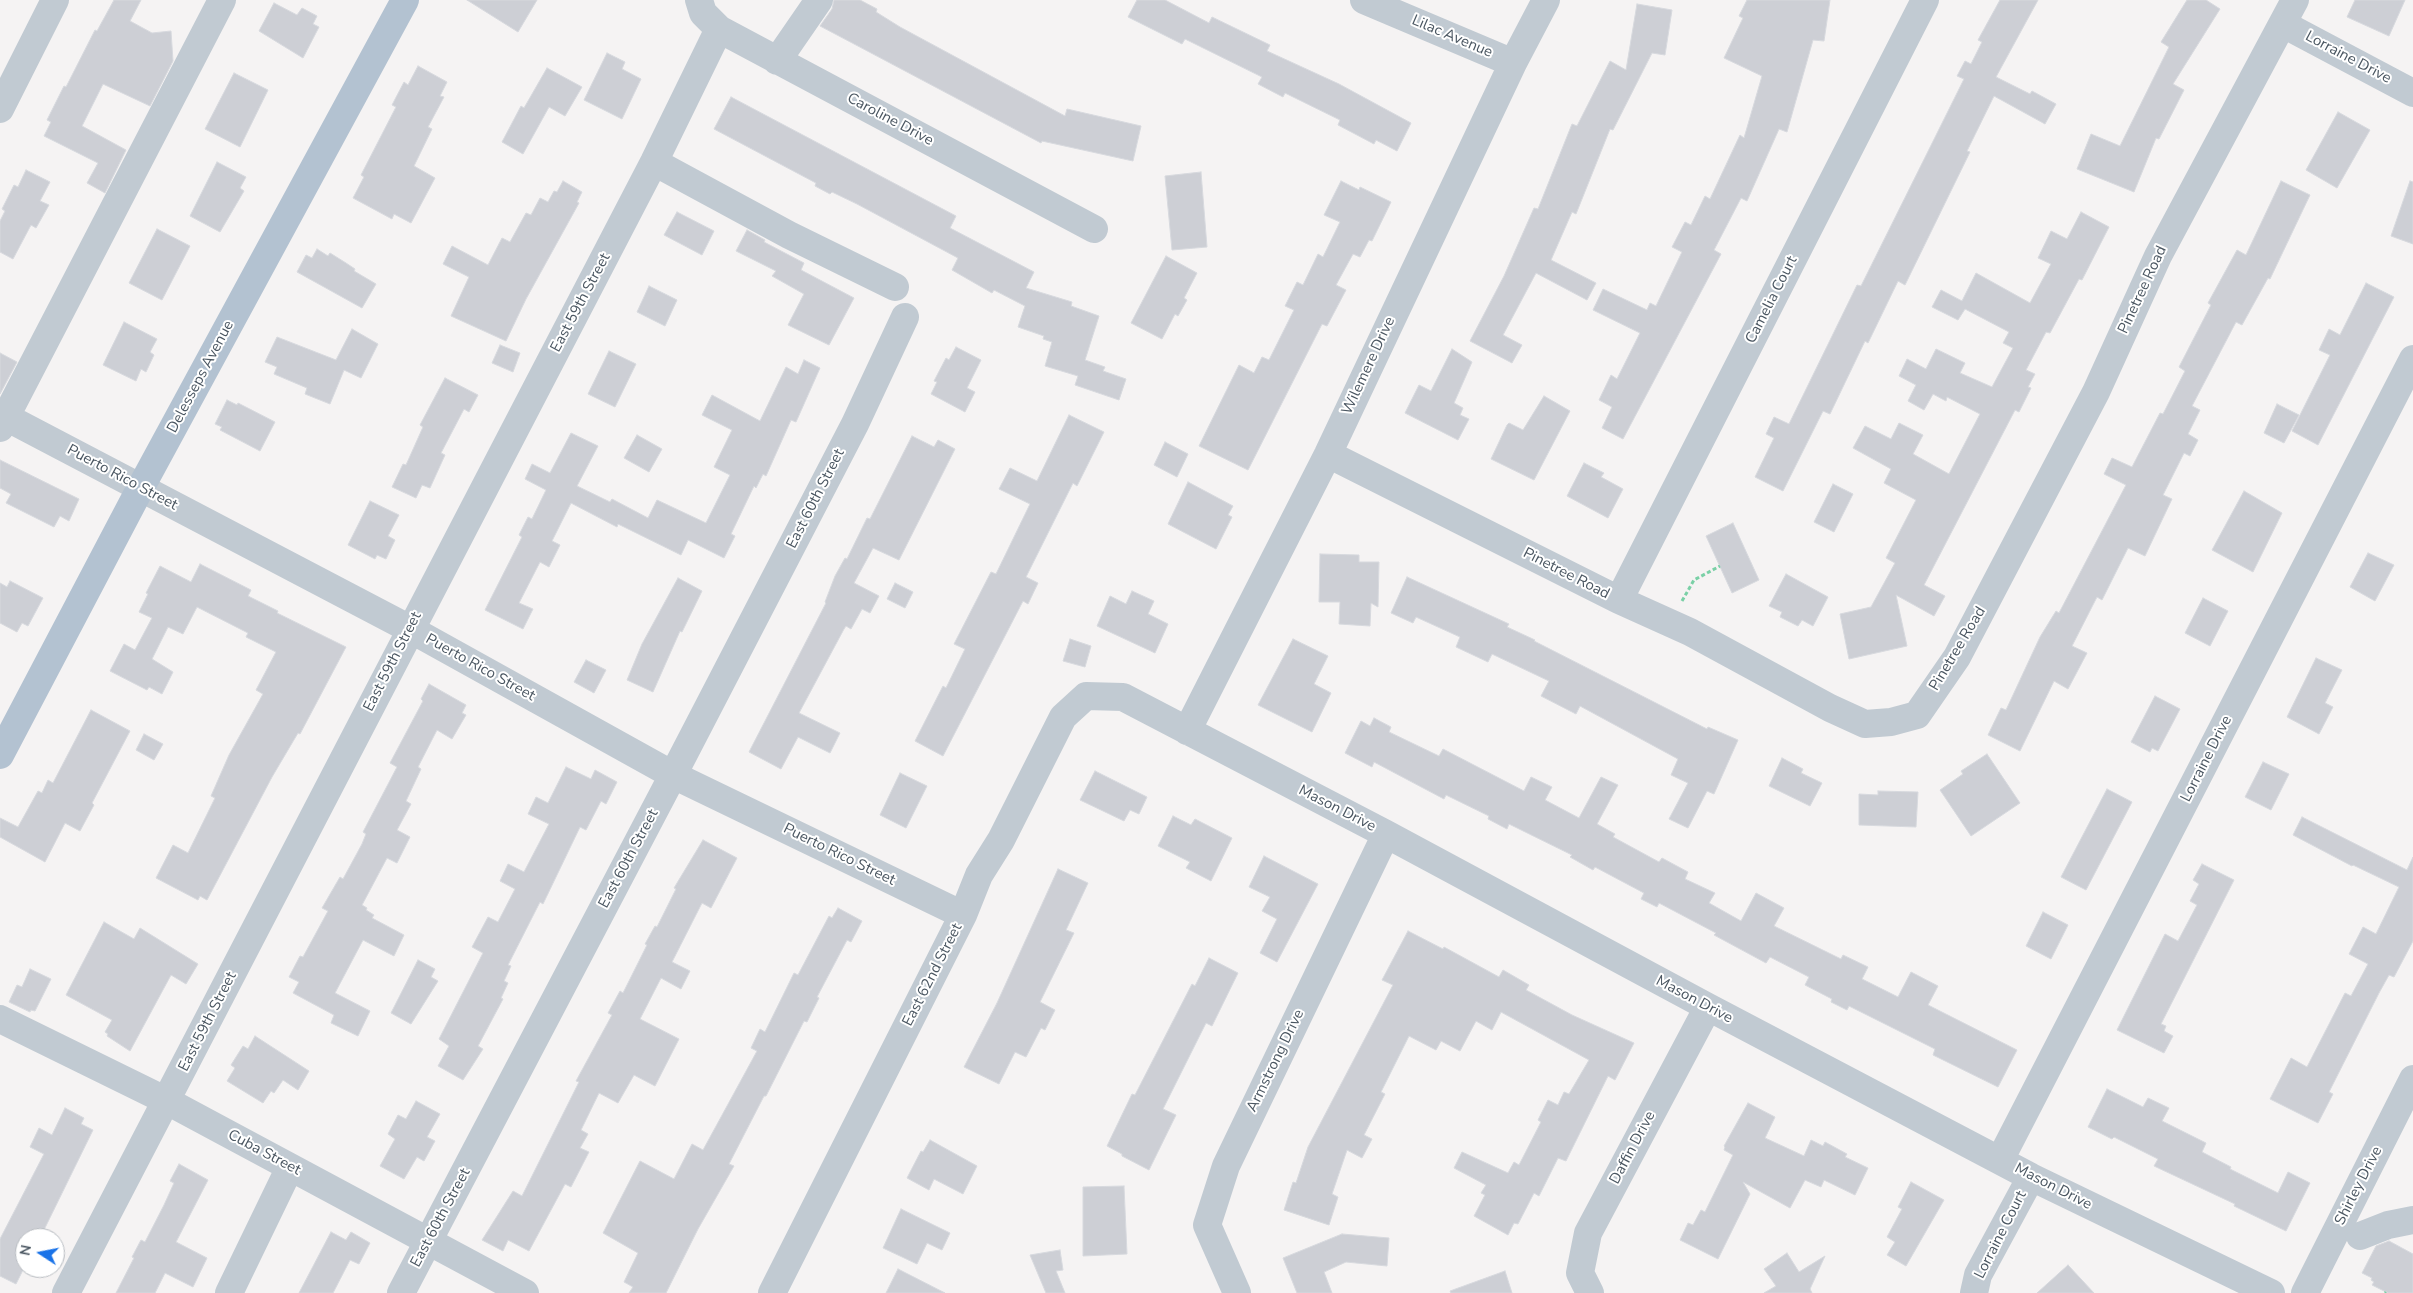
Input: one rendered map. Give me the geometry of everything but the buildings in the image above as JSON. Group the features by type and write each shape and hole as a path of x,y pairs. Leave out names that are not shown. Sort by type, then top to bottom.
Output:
{"main road":[{"name":"Delesseps Avenue","path":"0,755 141,487 405,0"}],"street":[{"path":"0,109 55,0"},
{"path":"2,420 222,0"},
{"name":"Caroline Drive","path":"699,0 703,13 718,30 1094,228"},
{"path":"777,60 819,0"},
{"name":"Lilac Avenue","path":"1364,0 1513,63"},
{"name":"Wilemere Drive","path":"1187,731 1328,454 1513,63 1546,0"},
{"name":"Camelia Court","path":"1619,600 1925,0"},
{"name":"Pinetree Road","path":"1328,454 1619,600 1669,623 1830,708 1865,724 1891,722 1917,715 1957,657 2096,392 2158,256 2295,0"},
{"name":"Lorraine Drive","path":"2283,24 2413,93"},
{"name":"East 59th Street","path":"66,1293 654,162 718,30"},
{"path":"654,162 788,235 895,287"},
{"name":"East 60th Street","path":"401,1293 855,424 906,318"},
{"name":"Lorraine Drive","path":"2000,1160 2413,359"},
{"name":"Puerto Rico Street","path":"2,420 141,487 410,629 673,775 963,915"},
{"name":"East 62nd Street","path":"772,1293 963,915 979,875 1001,840 1062,718 1086,696 1123,697"},
{"name":"Mason Drive","path":"1123,697 1386,834 1708,1007 2031,1177 2270,1293"},
{"name":"Armstrong Drive","path":"1237,1293 1207,1225 1226,1166 1386,834"},
{"name":"Daffin Drive","path":"1590,1293 1580,1273 1588,1233 1708,1007"},
{"name":"Cuba Street","path":"0,1019 167,1101 525,1293"},
{"name":"Shirley Drive","path":"2305,1293 2358,1235 2413,1079"},
{"path":"229,1293 290,1167"},
{"name":"Lorraine Court","path":"1974,1293 1978,1276 2031,1177"},
{"path":"2358,1235 2388,1225 2413,1220"}],"path":[{"path":"1669,623 1694,580 1720,566"}]}
